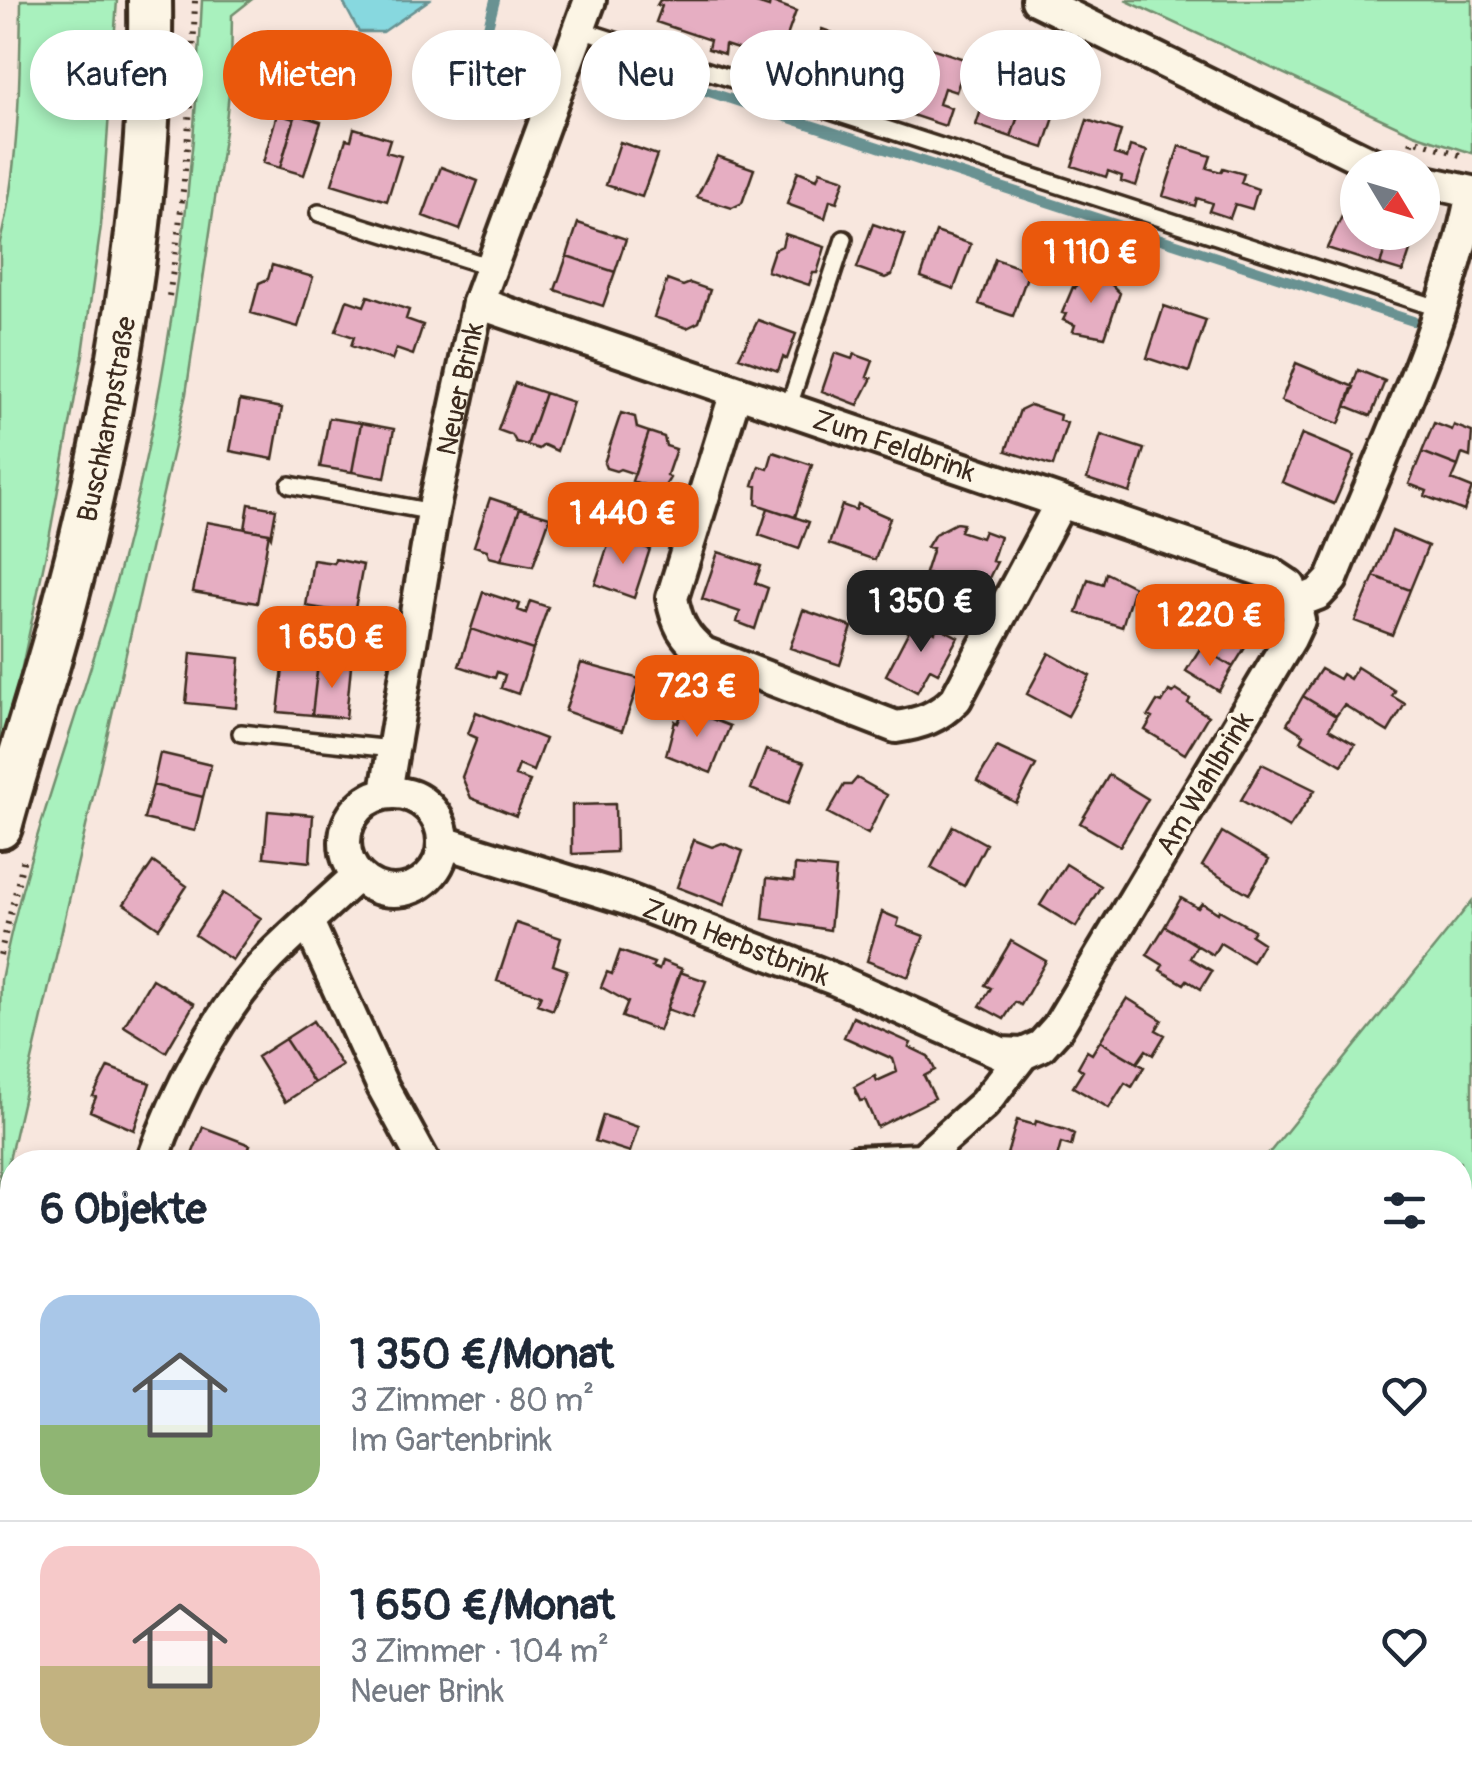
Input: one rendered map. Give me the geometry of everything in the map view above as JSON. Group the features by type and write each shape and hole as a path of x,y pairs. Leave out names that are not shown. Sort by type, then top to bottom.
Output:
{"main road":[{"name":"Buschkampstraße","path":"0,827 62,614 95,479 119,355 140,197 150,0"}],"street":[{"name":"Neuer Brink","path":"386,792 432,512 478,303 590,0"},
{"path":"1037,0 1345,150"},
{"path":"1297,602 1318,594 1332,580 1441,308 1460,249 1472,192 1440,186"},
{"name":"Zum Feldbrink","path":"478,303 1272,574 1290,586 1297,602"},
{"path":"736,392 672,598 677,624 687,640 704,654 896,727 940,715 956,699 1061,502"},
{"name":"Am Wahlbrink","path":"932,1150 984,1104 1023,1054 1041,1046 1058,1027 1290,639 1299,620 1297,602"},
{"path":"386,792 411,795 426,804 439,821 443,842 434,870 421,882 407,889 386,890 356,877 345,847 346,826 368,799 386,792"},
{"name":"Zum Herbstbrink","path":"443,842 626,899 834,979 1000,1053 1023,1054"},
{"path":"157,1150 194,1067 234,1004 269,958 356,877"},
{"path":"308,922 383,1088 417,1150"}],"lane":[{"path":"578,29 1441,308"},
{"path":"320,212 490,267"},
{"path":"788,409 844,239"},
{"path":"290,485 432,512"},
{"path":"241,733 392,750"}],"green space":[{"path":"21,0 117,0 115,30 30,30 30,120 109,120 101,226 83,354 48,544 15,700 0,747 0,242 15,153"},
{"path":"202,0 251,0 232,15 232,30 223,30 223,120 226,120 186,394 11,1150 0,1150 1,980 26,875 90,670 137,497 165,356 195,120 203,120"},
{"path":"1125,0 1472,0 1472,153 1414,134"},
{"path":"1472,901 1472,1150 1272,1150"}],"water":[{"path":"342,0 429,0 386,30 358,30"}],"building":[{"path":"660,0 747,0 769,7 770,1 796,11 789,30 730,30 730,47 725,45 724,54 710,50 710,30 680,30 656,22 662,6 657,5"},
{"path":"940,51 960,58 956,92 944,88 940,101"},
{"path":"940,104 951,108 945,126 927,120 940,120"},
{"path":"275,120 294,120 280,168 263,163"},
{"path":"294,120 321,122 304,175 280,168"},
{"path":"978,120 1017,120 1011,137 976,125"},
{"path":"1017,120 1053,120 1044,148 1011,137"},
{"path":"1087,120 1121,131 1114,154 1127,158 1130,146 1147,151 1136,186 1108,171 1106,177 1072,166"},
{"path":"354,128 390,139 386,152 401,156 387,201 332,184 346,139 351,140"},
{"path":"620,142 657,155 642,197 606,185"},
{"path":"1179,146 1211,156 1207,168 1244,174 1241,183 1258,189 1252,209 1235,204 1230,218 1209,211 1212,203 1197,198 1195,206 1163,196"},
{"path":"717,156 754,169 742,203 732,208 697,197"},
{"path":"441,167 478,181 460,230 423,216"},
{"path":"798,171 817,179 820,171 845,179 837,202 830,200 825,218 787,204"},
{"path":"1340,220 1340,250 1385,250 1380,265 1327,248"},
{"path":"578,223 626,239 615,272 567,256"},
{"path":"873,224 905,235 892,275 885,278 857,268"},
{"path":"936,232 971,244 954,289 921,277"},
{"path":"785,234 825,247 809,285 767,271"},
{"path":"1385,250 1410,250 1403,272 1380,265"},
{"path":"567,256 615,272 603,306 555,290"},
{"path":"995,259 1029,271 1013,316 979,304"},
{"path":"272,265 313,277 298,327 251,313 259,283 268,279"},
{"path":"1079,279 1107,280 1120,293 1105,337 1073,331 1075,325 1063,320 1073,287"},
{"path":"667,280 710,290 699,322 687,328 654,317"},
{"path":"368,296 409,310 406,319 423,325 413,355 396,349 392,360 351,346 354,337 336,331 347,300 364,306"},
{"path":"1164,306 1206,320 1189,372 1147,358"},
{"path":"758,320 796,334 778,371 739,357"},
{"path":"835,353 873,361 867,377 872,378 858,405 822,391"},
{"path":"1296,363 1354,387 1339,424 1281,401"},
{"path":"1358,370 1385,381 1371,416 1346,406"},
{"path":"515,383 545,393 527,445 498,430"},
{"path":"545,393 573,402 557,451 544,445 539,449 527,445"},
{"path":"240,400 282,408 273,459 230,451"},
{"path":"1030,405 1060,415 1059,420 1067,423 1053,466 1006,451 1020,410"},
{"path":"621,413 635,417 637,428 649,432 635,474 606,468 604,463"},
{"path":"329,418 361,423 352,472 320,467"},
{"path":"361,423 394,429 385,478 352,472"},
{"path":"1434,423 1472,432 1470,457 1462,454 1458,466 1422,452"},
{"path":"649,432 664,437 666,446 676,449 667,475 670,478 662,491 632,481"},
{"path":"1302,434 1355,456 1334,504 1282,482"},
{"path":"1101,435 1144,449 1130,493 1087,479"},
{"path":"773,452 812,465 795,517 756,504 757,486 753,485 759,466 768,469"},
{"path":"1422,452 1458,466 1452,480 1472,488 1464,511 1425,496 1427,491 1409,484"},
{"path":"490,498 520,508 501,560 474,546"},
{"path":"249,504 276,509 271,537 269,533 245,529"},
{"path":"858,504 890,518 875,560 829,544 842,505 856,510"},
{"path":"520,508 550,517 533,566 501,560"},
{"path":"768,508 809,522 799,549 759,535"},
{"path":"207,522 269,533 257,603 193,592"},
{"path":"956,523 963,524 960,531 981,538 984,531 1000,537 992,561 997,562 982,592 925,573 933,548 927,547 935,534"},
{"path":"1392,531 1428,546 1410,590 1374,576"},
{"path":"611,536 650,549 634,598 595,584"},
{"path":"718,552 761,566 755,583 768,588 755,629 737,622 740,612 702,599"},
{"path":"335,559 363,565 354,614 306,606 313,560 334,563"},
{"path":"1106,573 1134,587 1122,627 1077,613 1088,579 1103,584"},
{"path":"1374,576 1410,590 1392,635 1355,621"},
{"path":"483,592 520,604 518,610 526,613 530,601 548,607 533,650 471,629"},
{"path":"1225,600 1261,622 1233,667 1197,645"},
{"path":"803,610 852,627 840,665 790,648"},
{"path":"914,621 935,632 937,626 958,637 938,673 930,669 917,692 886,675"},
{"path":"471,629 533,650 518,694 501,688 505,675 497,672 495,678 459,666"},
{"path":"1201,647 1233,667 1219,691 1186,671"},
{"path":"191,653 240,658 236,708 186,703"},
{"path":"1049,653 1090,676 1068,716 1027,694"},
{"path":"284,659 318,663 312,715 278,712"},
{"path":"318,663 351,666 346,718 312,715"},
{"path":"581,663 640,679 622,731 565,711"},
{"path":"1357,667 1395,691 1392,696 1405,704 1388,732 1344,705 1336,716 1303,696 1321,669 1339,679 1342,674 1350,679"},
{"path":"1176,690 1208,716 1185,754 1145,730 1157,701 1162,703 1169,691"},
{"path":"1303,696 1336,716 1329,729 1355,744 1342,765 1301,741 1304,735 1287,724"},
{"path":"684,708 730,726 711,773 666,755 675,721 678,723"},
{"path":"476,712 545,739 533,771 519,765 515,776 530,781 516,816 471,798 462,777 477,738 468,734"},
{"path":"997,747 1036,765 1016,803 977,781"},
{"path":"766,750 805,762 788,804 751,789"},
{"path":"160,753 211,765 203,797 153,785"},
{"path":"1262,764 1315,790 1289,828 1241,800"},
{"path":"1109,775 1148,799 1120,846 1080,823"},
{"path":"857,778 887,795 868,834 828,813 844,785 851,785"},
{"path":"153,785 203,797 195,831 144,819"},
{"path":"615,804 616,852 572,854 572,805"},
{"path":"268,811 313,815 310,862 264,857"},
{"path":"953,826 986,844 964,886 931,868"},
{"path":"1222,832 1269,860 1249,894 1202,866"},
{"path":"694,840 712,847 722,843 743,851 724,905 677,887"},
{"path":"153,862 187,886 159,928 124,904"},
{"path":"1066,864 1101,886 1076,927 1040,905"},
{"path":"795,865 836,869 830,930 763,919 767,878 794,881"},
{"path":"223,893 261,918 232,960 195,935"},
{"path":"1181,898 1198,908 1202,903 1218,913 1219,910 1254,930 1251,935 1263,943 1252,962 1220,943 1213,955 1165,926"},
{"path":"882,912 899,919 897,926 924,936 908,977 867,961"},
{"path":"516,923 561,938 553,965 567,970 553,1010 537,1004 541,995 497,981"},
{"path":"1165,926 1197,945 1190,958 1212,971 1201,989 1160,970 1163,965 1147,955"},
{"path":"1011,941 1046,961 1021,1005 1015,1002 1004,1019 980,1006 991,988 985,985"},
{"path":"620,951 654,963 652,967 659,970 662,961 682,969 659,1031 622,1017 628,1002 601,987 607,972 612,974"},
{"path":"680,972 706,981 692,1018 667,1009"},
{"path":"152,979 194,1004 166,1052 124,1026"},
{"path":"1127,998 1162,1020 1156,1030 1165,1035 1153,1055 1146,1050 1137,1063 1100,1041"},
{"path":"853,1017 911,1043 909,1047 928,1056 935,1070 924,1076 935,1098 877,1127 865,1100 860,1101 854,1087 875,1076 877,1081 897,1072 893,1059 844,1037"},
{"path":"313,1021 342,1066 314,1083 285,1039"},
{"path":"285,1039 314,1083 285,1102 257,1057"},
{"path":"1100,1041 1144,1067 1132,1087 1125,1083 1109,1108 1073,1087 1083,1071 1078,1067 1087,1051 1092,1054"},
{"path":"108,1067 150,1083 134,1130 90,1111"},
{"path":"603,1115 638,1127 631,1150 595,1141"},
{"path":"1017,1120 1035,1125 1036,1121 1074,1134 1071,1146 1061,1143 1059,1150 1008,1150"},
{"path":"203,1127 250,1145 248,1150 194,1150"}],"waterway":[{"path":"487,30 495,0"},
{"path":"710,92 1413,321"}]}
